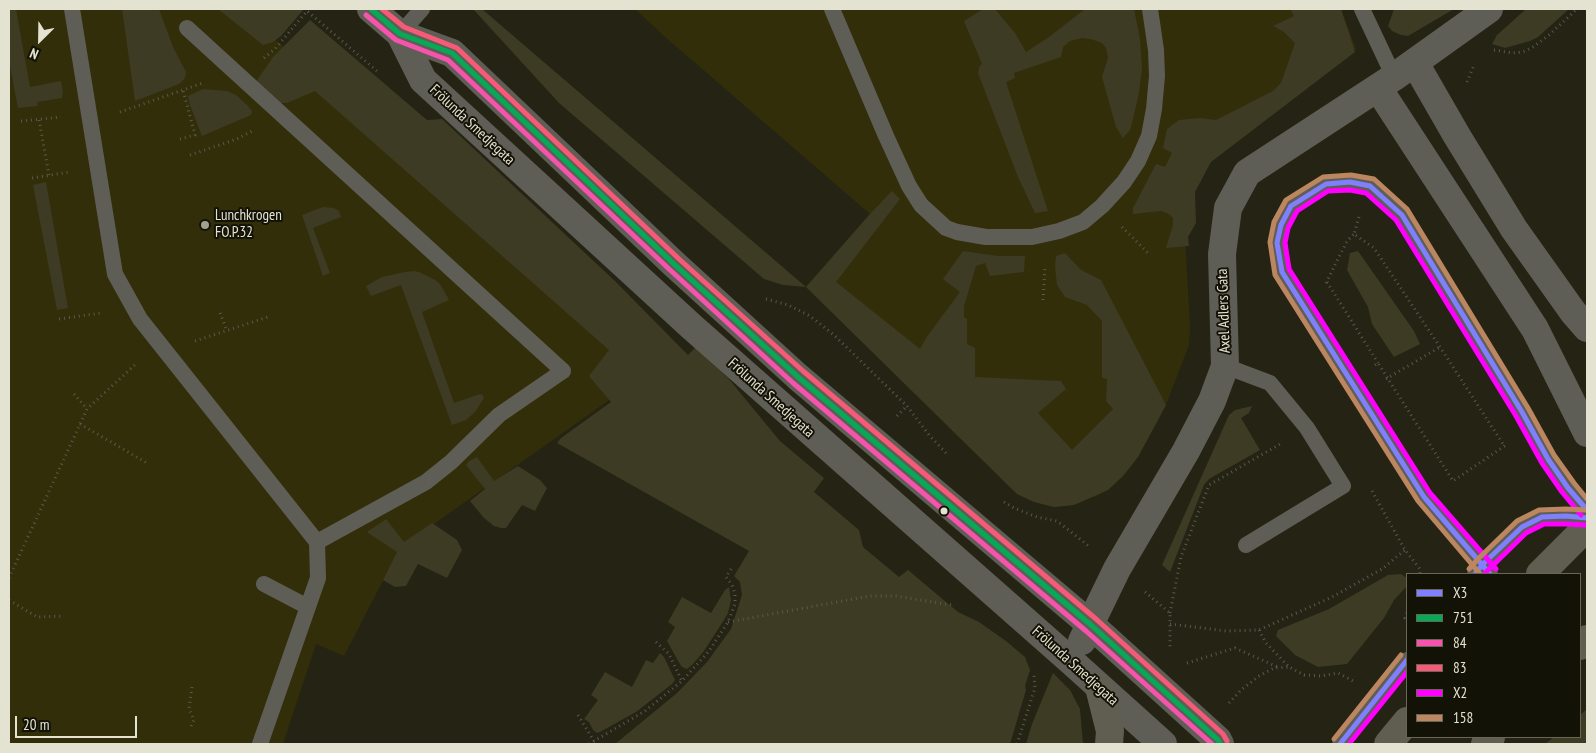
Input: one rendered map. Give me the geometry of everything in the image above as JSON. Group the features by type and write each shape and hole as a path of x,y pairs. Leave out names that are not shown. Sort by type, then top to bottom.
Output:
{"main road":[{"path":"1541,573 1587,527"},
{"path":"1099,687 1110,731 1109,744"},
{"path":"1388,744 1406,723"}],"street":[{"name":"Frölunda Smedjegata","path":"371,9 400,34 452,53 674,264 798,377 1091,625 1218,740 1220,744"},
{"name":"Axel Adlers Gata","path":"1072,662 1117,569 1212,401 1225,366 1222,254 1228,208 1248,173 1396,76 1489,9"},
{"name":"Frölunda Smedjegata","path":"400,34 423,80 700,334 1163,744"},
{"path":"1396,76 1457,136 1514,229 1573,312 1587,328"},
{"path":"1396,76 1534,329 1587,433"},
{"path":"1534,329 1587,393"}],"lane":[{"path":"72,9 115,274 140,319 317,542 318,578 260,744"},
{"path":"400,34 422,9"},
{"path":"832,9 886,136 909,186 921,205 946,228 986,237 1032,237 1059,232 1082,222 1102,206 1124,182 1138,161 1149,136 1154,109 1157,76 1156,50 1150,9"},
{"path":"1362,9 1396,76"},
{"path":"187,28 563,370 499,415 451,462 426,482 317,542"},
{"path":"1587,510 1568,488 1548,459 1522,412 1402,215 1370,186 1350,182 1326,184 1291,206 1281,226 1277,243 1282,272 1424,496 1483,571 1522,527 1542,517 1566,516 1587,518"},
{"path":"1225,366 1270,383 1307,428 1343,486 1246,545"},
{"path":"264,584 308,607"},
{"path":"1340,744 1406,661"}],"path":[{"path":"1488,51 1495,50 1512,53 1528,49 1549,35 1577,9"},
{"path":"275,49 301,17"},
{"path":"1466,84 1476,62"},
{"path":"151,102 181,91 195,135 180,139"},
{"path":"21,121 89,115"},
{"path":"190,155 237,139 283,115"},
{"path":"40,120 49,175"},
{"path":"32,178 61,174"},
{"path":"1102,206 1148,253"},
{"path":"1322,286 1327,282 1347,241 1354,234 1360,218"},
{"path":"1354,234 1374,248 1504,446"},
{"path":"1327,282 1453,481 1510,442"},
{"path":"761,298 788,305 810,316 834,335 907,406 929,435 947,454"},
{"path":"59,319 134,308"},
{"path":"220,313 227,330"},
{"path":"166,351 271,316"},
{"path":"1372,367 1378,363"},
{"path":"9,578 87,409 112,386"},
{"path":"74,394 87,409"},
{"path":"893,421 907,406"},
{"path":"80,424 147,463"},
{"path":"1170,652 1170,613 1181,557 1209,485 1307,428"},
{"path":"1371,488 1405,550 1420,569 1420,573"},
{"path":"998,498 1014,508 1037,517 1057,520 1170,613"},
{"path":"1170,624 1226,630 1260,630 1332,598 1382,569 1405,550"},
{"path":"589,744 645,712 682,681 709,651 728,622 735,604 735,593 726,577 732,566"},
{"path":"728,622 870,596 895,596 956,605"},
{"path":"9,600 37,617 64,616"},
{"path":"1260,630 1266,643 1289,668 1304,675 1321,676 1338,673 1355,682"},
{"path":"656,642 669,654 682,681"},
{"path":"1182,666 1190,661 1235,648 1280,668"},
{"path":"1228,704 1241,690 1259,676 1274,668 1289,668"},
{"path":"191,726 194,720 189,709 192,687"},
{"path":"578,716 594,741"}],"shaded area":[{"path":"9,9 235,9 352,98 666,360 400,548 344,656 316,644 283,744 9,744"},
{"path":"9,9 16,9 30,87 61,81 62,98 37,102 38,106 18,108 9,61"},
{"path":"122,9 159,9 173,47 186,72 185,78 179,84 135,101"},
{"path":"218,9 304,9 281,36 273,42 263,45"},
{"path":"473,9 482,9 806,287 783,285 764,279 559,103"},
{"path":"635,9 1341,9 1356,49 1212,142 1181,165 1190,326 1189,345 1166,405 1138,457 1123,476 1108,490 1096,496 1074,505 1054,507 1034,502 1017,494 806,287 870,214"},
{"path":"983,9 995,9 1015,33 1026,52 1085,9 1134,9 1140,39 1142,68 1133,119 1130,130 1123,138 1116,127 1102,77 1108,58 1106,48 1102,43 1082,38 1070,41 1063,47 1061,57 1014,73 1015,78 1006,82 1048,211 1035,213 1018,177 978,73 979,67 982,64 964,21"},
{"path":"1290,9 1341,9 1355,52 1211,162 1195,192 1196,223 1188,237 1189,246 1166,248 1173,225 1173,218 1161,211 1133,214 1133,208 1156,164 1165,167 1172,153 1163,148 1167,129 1179,120 1200,118 1216,120 1273,91 1281,83 1295,43 1284,32 1273,26 1294,16"},
{"path":"1394,9 1454,9 1408,36 1392,31 1388,26"},
{"path":"1526,9 1569,9 1538,37 1530,41 1505,48 1492,44 1497,35"},
{"path":"310,20 427,120 442,119 616,282 688,355 696,347 728,378 780,441 824,478 814,492 859,530 863,547 899,577 908,570 958,612 979,622 1025,657 1030,670 1010,744 615,744 677,693 707,662 731,629 742,595 740,582 734,576 749,551 557,443 561,438 611,402 589,376 609,350 315,91 287,103 280,103 256,82 273,57"},
{"path":"203,89 227,91 236,95 252,111 251,115 202,136 188,96"},
{"path":"46,182 68,308 57,310 33,185"},
{"path":"892,191 900,199 836,282 920,349 960,292 943,279 963,251 998,256 1025,256 1024,272 990,276 985,263 976,266 964,306 964,317 967,319 967,344 975,348 975,377 1061,381 1066,389 1038,413 1072,450 1113,409 1106,401 1107,379 1102,378 1102,321 1087,305 1065,297 1057,285 1056,256 1065,253 1081,270 1101,280 1166,405 1138,457 1123,476 1108,490 1074,505 1054,507 1034,502 1017,494 806,287"},
{"path":"323,207 334,208 339,211 341,217 313,228 330,273 323,276 302,215"},
{"path":"1358,251 1414,331 1420,344 1394,357 1372,324 1368,307 1347,270 1350,253"},
{"path":"414,271 440,284 449,300 422,312 454,403 480,394 484,398 475,412 466,420 452,425 401,285 371,296 366,286 382,277"},
{"path":"1252,406 1249,413 1241,418 1260,450 1209,479 1204,485 1170,572 1162,565 1229,415 1235,410"},
{"path":"477,457 494,481 518,466 540,480 547,488 535,511 522,505 506,528 494,526 484,518 470,501 485,489 466,465"},
{"path":"386,519 404,542 432,523 457,540 462,550 447,578 418,564 406,586 395,587 383,580 397,552 367,532"},
{"path":"1401,574 1406,577 1406,587 1394,600 1384,618 1347,664 1318,667 1295,655 1276,636 1278,630 1329,609 1388,575"},
{"path":"729,587 731,600 728,613 704,651 692,665 687,669 684,668 667,641 675,627 668,622 682,597 711,613 725,590"},
{"path":"660,653 664,657 675,680 672,684 636,712 600,732 597,733 593,730 589,722 584,719 598,700 591,695 605,672 632,687 646,660 653,663"},
{"path":"1053,673 1070,690 1080,709 1083,744 1026,744 1032,724"},
{"path":"1587,709 1587,744 1545,744 1553,738 1581,738 1581,714"}],"transit line":[{"name":"751","path":"371,9 400,34 452,53 674,264 798,377 1091,625 1218,740 1220,744"},
{"name":"83","path":"382,9 404,27 457,48 679,259 803,371 1096,619 1223,734 1227,741"},
{"name":"84","path":"366,15 396,40 448,60 669,269 793,383 1086,631 1212,744"},
{"name":"158","path":"1479,573 1418,501 1275,275 1270,242 1274,222 1286,200 1323,177 1351,175 1374,179 1407,209 1528,408 1554,455 1587,499"},
{"name":"X3","path":"1489,573 1424,497 1282,272 1277,243 1281,225 1291,206 1326,184 1350,182 1370,186 1402,215 1522,412 1548,459 1568,488 1587,510"},
{"name":"X2","path":"1496,569 1430,493 1289,269 1285,243 1288,228 1297,211 1328,191 1350,190 1366,193 1396,220 1516,416 1542,463 1581,515"},
{"name":"158","path":"1469,569 1517,521 1539,510 1587,510"},
{"name":"X3","path":"1476,573 1522,527 1542,517 1566,516 1587,518"},
{"name":"X2","path":"1485,573 1526,533 1544,524 1586,525"},
{"name":"158","path":"1334,739 1401,655"},
{"name":"X3","path":"1340,744 1406,661"},
{"name":"X2","path":"1349,744 1406,673"}],"place":[{"name":"Lunchkrogen FO.P.32","path":"205,225"}]}
